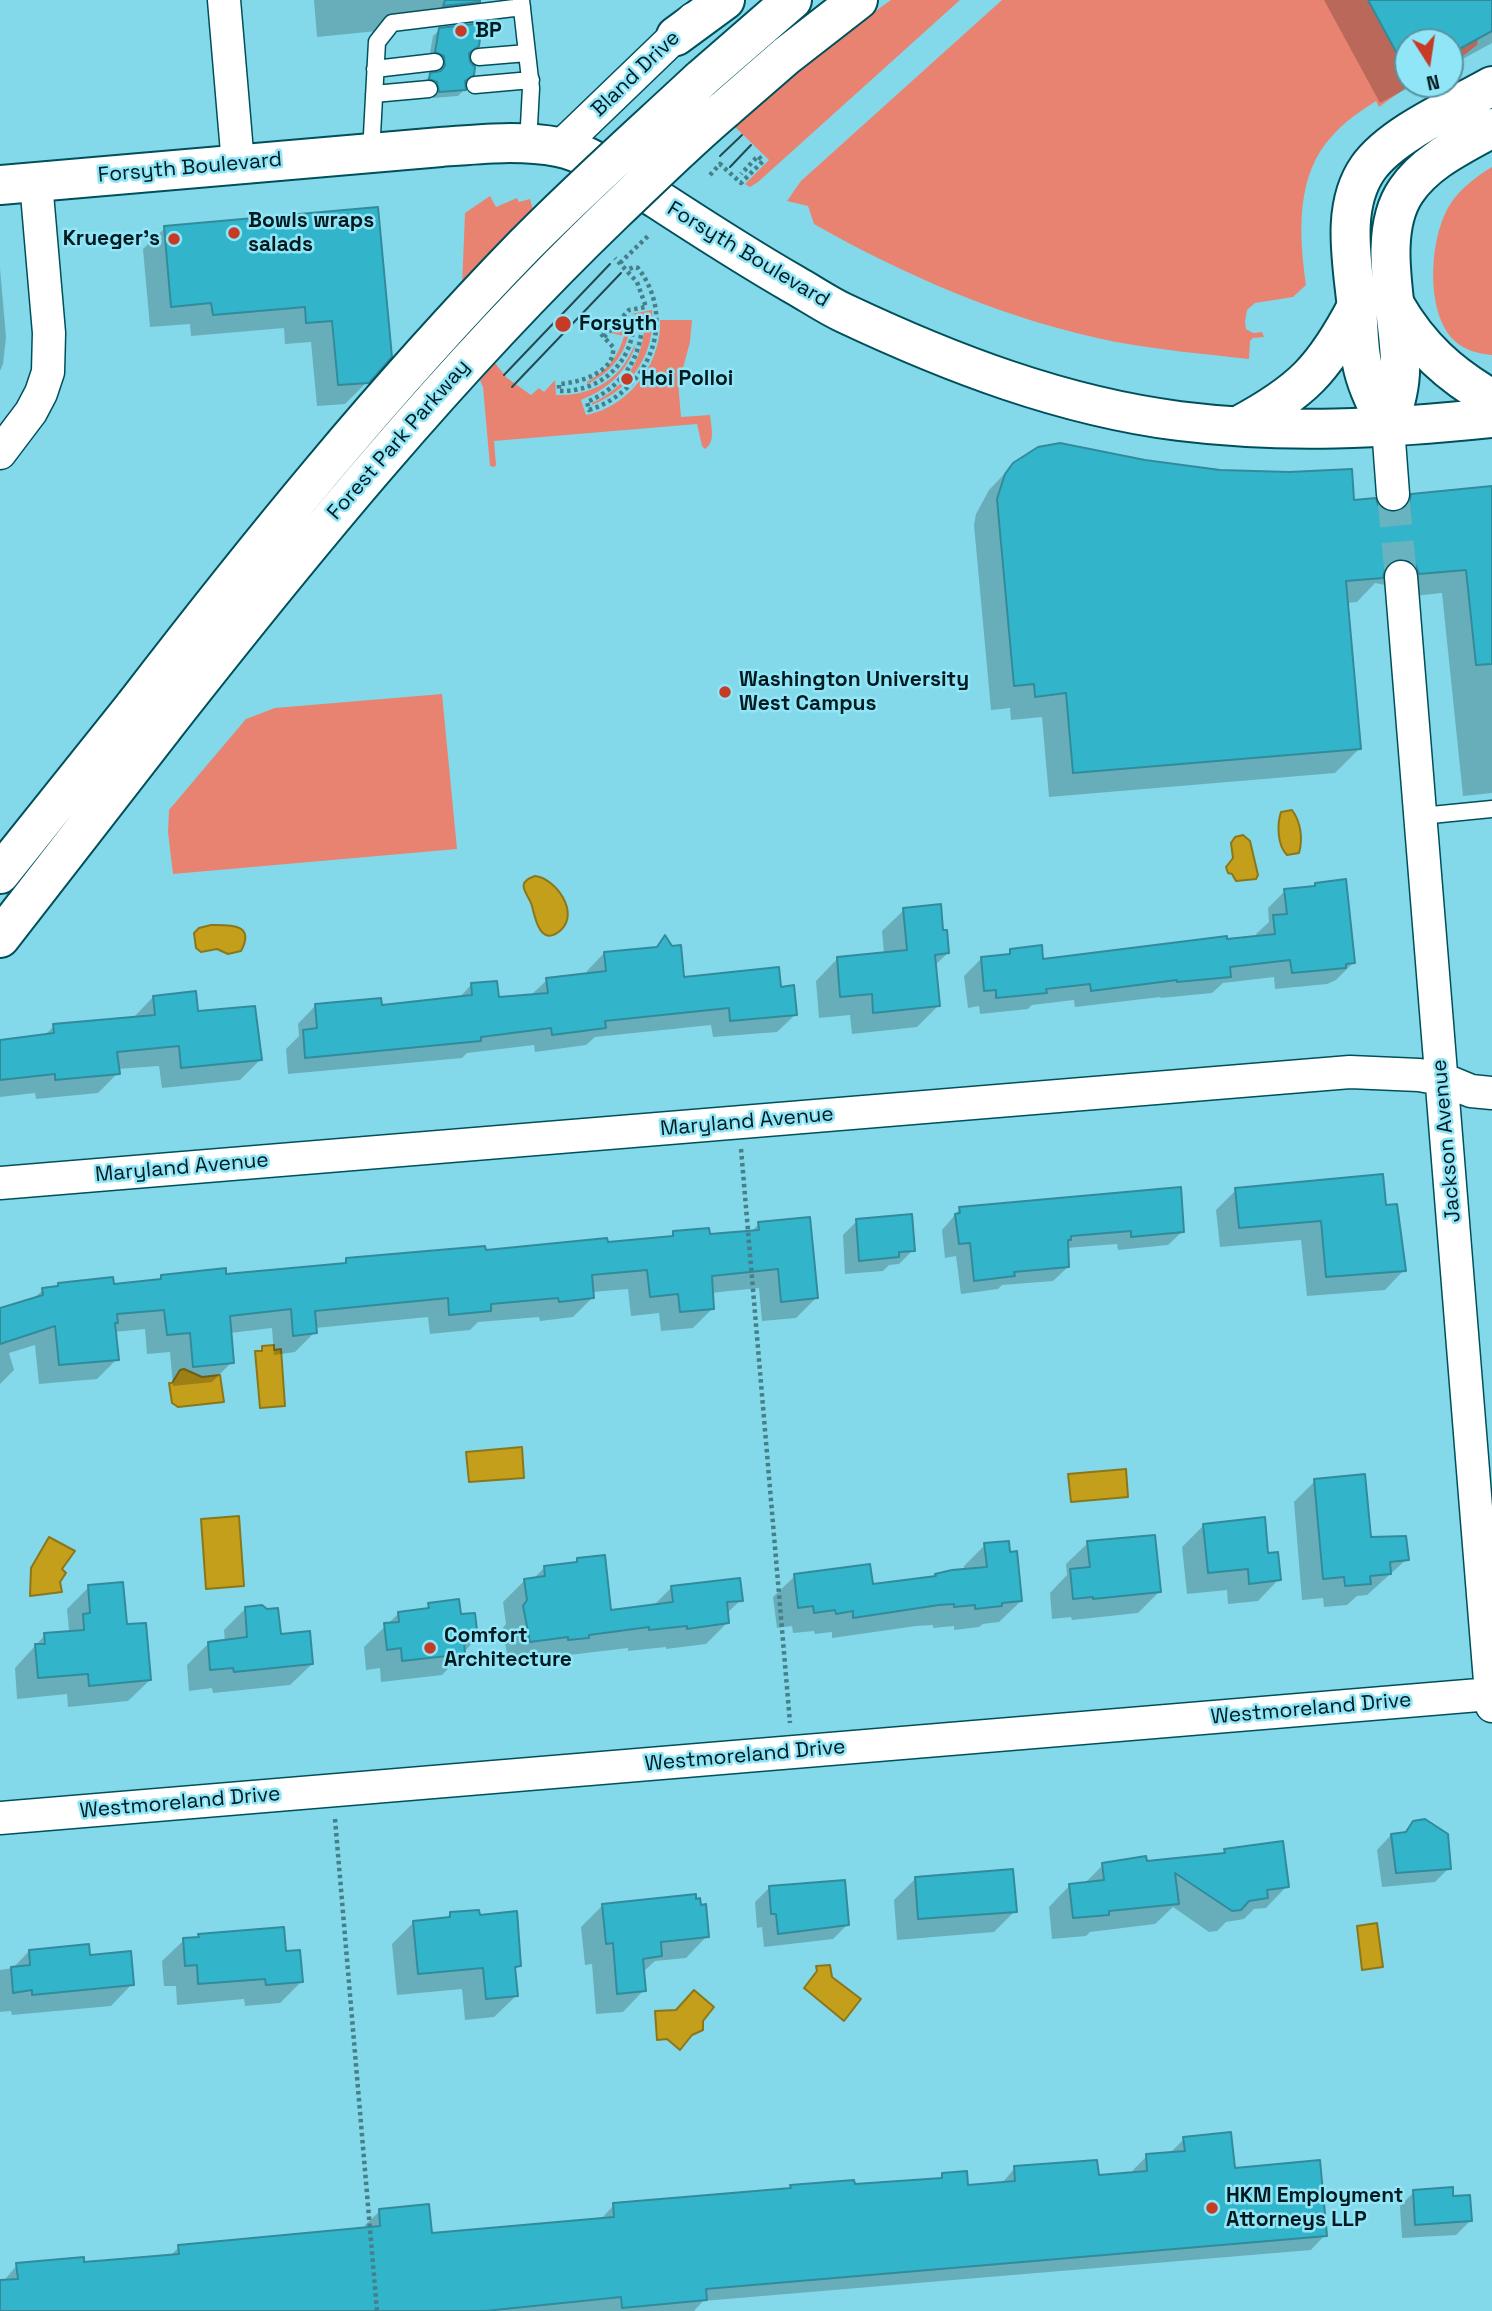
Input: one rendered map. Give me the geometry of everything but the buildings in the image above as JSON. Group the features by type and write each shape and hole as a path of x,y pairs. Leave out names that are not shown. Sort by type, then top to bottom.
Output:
{"main road":[{"path":"676,36 725,0"},
{"name":"Forest Park Parkway","path":"0,938 275,525 396,385 526,245 701,79 792,0"},
{"name":"Forest Park Parkway","path":"0,874 313,539 438,393 544,279 693,136 786,56 858,0"},
{"path":"1388,427 1375,402 1362,365 1351,230 1356,187 1368,167 1384,150 1405,135 1492,86"},
{"path":"1388,427 1400,373 1391,239 1395,213 1406,191 1426,169 1492,128"},
{"name":"Forsyth Boulevard","path":"18,183 474,145 544,146 589,159 622,177 753,261 841,311 963,365 1030,388 1178,421 1294,430 1388,427 1492,418"},
{"path":"1395,305 1428,352 1458,378 1492,399"},
{"path":"1238,426 1286,398 1309,379 1336,345 1357,306"}],"street":[{"path":"224,0 238,164"},
{"name":"Bland Drive","path":"544,146 676,36 710,0"},
{"path":"0,453 31,412 48,372 49,333 18,183"},
{"path":"1388,427 1394,494"},
{"name":"Jackson Avenue","path":"1401,577 1489,1623 1492,1700"},
{"name":"Maryland Avenue","path":"0,1183 1350,1072 1419,1075 1442,1079 1471,1091 1492,1093"},
{"name":"Westmoreland Drive","path":"0,1818 792,1752 1492,1700"}],"lane":[{"path":"371,153 377,41 392,23 522,4 530,80 544,146"},
{"path":"479,58 527,52"},
{"path":"375,69 435,62"},
{"path":"474,85 530,80"},
{"path":"374,94 429,89"},
{"path":"1421,816 1492,809"}],"path":[{"path":"710,175 720,164 741,183 763,161 758,156 741,174"},
{"path":"620,263 648,236"},
{"path":"613,256 634,276 646,307 626,313 602,335 613,350 607,363 585,380 559,384 559,391 585,389 609,376 626,355 632,340 634,320"},
{"path":"627,270 638,268 652,293 657,314 653,349 642,372 627,389 609,402 589,410 587,402 616,385 630,368 638,348 642,326 642,318 634,320"},
{"path":"626,313 634,320"},
{"path":"739,1122 792,1752"},
{"path":"332,1790 377,2311"}],"shaded area":[{"path":"891,0 960,0 758,182 750,187 745,184 769,160 735,127 835,40"},
{"path":"1002,0 1368,0 1394,48 1394,96 1379,107 1376,101 1353,116 1321,151 1312,168 1306,187 1301,226 1306,285 1293,297 1255,303 1247,310 1246,329 1253,333 1262,332 1264,337 1250,341 1249,359 1116,342 1037,322 960,295 886,262 814,224 808,206 787,201 801,181"},
{"path":"1478,39 1477,45 1464,55 1464,46"},
{"path":"1492,167 1491,355 1464,348 1446,330 1439,313 1433,274 1438,234 1451,203 1470,183"},
{"path":"490,196 496,207 517,198 519,202 530,199 534,214 462,287 465,213"},
{"path":"652,310 650,341 638,368 619,389 592,405 616,388 638,356 645,316 631,314"},
{"path":"626,318 631,323 622,352 611,367 587,384 615,357 624,336 611,333"},
{"path":"660,320 692,320 683,368 677,369 681,417 710,415 712,438 705,449 697,424 494,441 496,465 490,466 483,387 480,380 495,363 507,378 531,395 539,388 544,392 555,380 556,395 576,394 595,388 611,378 625,363 636,344 622,371 600,391 581,400 586,415 616,403 640,381 655,352"},
{"path":"442,694 457,849 173,874 168,832 169,810 246,719 275,708"},
{"path":"1292,810 1299,825 1301,842 1299,853 1287,855 1280,840 1279,822 1281,812"},
{"path":"1243,835 1250,841 1258,875 1256,879 1236,881 1226,867 1233,858 1231,843 1235,837"},
{"path":"535,876 543,878 557,889 566,906 566,923 554,935 548,936 540,930 524,889 525,882"},
{"path":"211,925 232,926 243,930 245,942 241,951 228,954 217,949 201,952 196,948 194,933 199,928"},
{"path":"274,1345 274,1350 281,1349 285,1406 260,1408 255,1351 262,1351 262,1346"},
{"path":"184,1369 202,1377 220,1375 224,1402 178,1407 172,1403 169,1383"},
{"path":"522,1447 524,1478 469,1482 466,1452"},
{"path":"1126,1469 1128,1497 1071,1502 1068,1474"},
{"path":"239,1516 244,1586 206,1589 201,1519"},
{"path":"49,1537 75,1551 62,1569 66,1573 60,1582 62,1592 30,1596 31,1568"},
{"path":"1377,1923 1383,1967 1362,1970 1357,1926"},
{"path":"830,1965 832,1977 861,1999 844,2021 804,1988 817,1971 816,1966"},
{"path":"694,1990 714,2007 703,2021 703,2030 692,2035 680,2050 667,2039 657,2040 655,2011 676,2010"}],"tunnel":[{"path":"1393,494 1401,577"}],"tram line":[{"path":"720,156 742,135"},
{"path":"730,167 751,145"},
{"path":"504,375 610,264"},
{"path":"512,387 621,273"}],"place":[{"name":"BP","path":"461,31"},
{"name":"Bowls wraps salads","path":"234,233"},
{"name":"Krueger's","path":"174,239"},
{"name":"Forsyth","path":"563,324"},
{"name":"Hoi Polloi","path":"627,379"},
{"name":"Washington University West Campus","path":"725,692"},
{"name":"Comfort Architecture","path":"430,1648"},
{"name":"HKM Employment Attorneys LLP","path":"1212,2208"}]}
